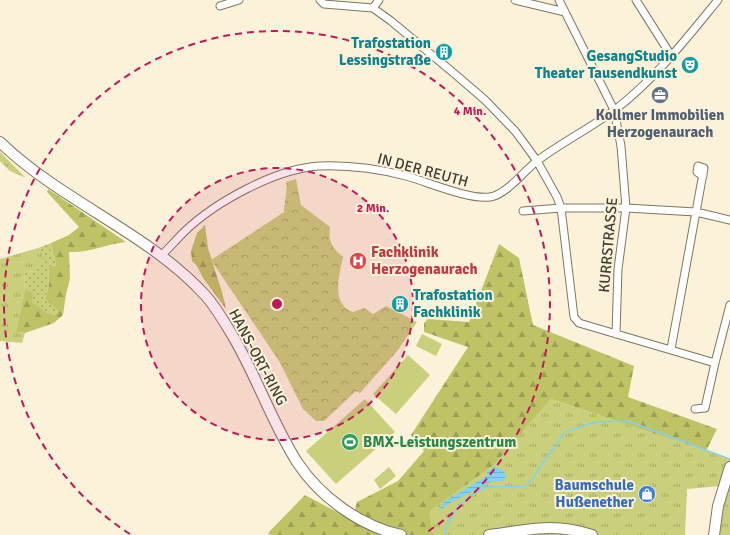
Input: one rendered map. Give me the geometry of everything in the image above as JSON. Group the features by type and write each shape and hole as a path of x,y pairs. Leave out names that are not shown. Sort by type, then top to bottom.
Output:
{"main road":[{"name":"HANS-ORT-RING","path":"0,142 28,166 103,217 122,228 187,276 207,297 224,321 251,369 284,440 298,463 310,478 324,493 343,509 378,528 401,535"},
{"path":"714,535 718,506 730,467"},
{"path":"489,535 537,527 556,527 581,531 592,535"}],"street":[{"path":"220,6 239,0"},
{"path":"320,0 324,4 372,8 429,52 485,100 515,131 537,161 557,197 561,208 574,317 579,323 715,363"},
{"path":"372,8 379,0"},
{"path":"515,0 565,12"},
{"name":"KURRSTRASSE","path":"559,0 614,110 621,146 625,178 626,208 618,269 616,334"},
{"path":"636,0 672,57"},
{"path":"537,161 614,110 641,89 672,57 718,0"},
{"name":"IN DER REUTH","path":"161,256 189,228 230,198 278,176 319,166 381,170 472,196 490,197 500,194 537,161"},
{"path":"670,349 702,176"},
{"path":"523,211 561,208 626,208 696,212 730,220"},
{"path":"695,408 705,408 730,305"}],"green space":[{"path":"0,152 26,178 10,171 0,161"},
{"path":"296,179 301,205 330,227 330,240 336,250 343,257 338,288 340,300 344,306 353,312 364,308 373,314 386,306 417,322 398,350 360,393 356,391 324,421 316,421 303,409 279,361 211,260 284,212 287,188 286,182"},
{"path":"48,189 126,242 91,250 69,252 70,279 63,315 54,323 25,333 16,332 25,289 33,292 38,304 45,311 54,315 58,311 45,299 49,284 48,268 56,265 51,243 69,235 79,227 47,192"},
{"path":"205,225 208,248 226,309 192,261 191,251 197,233"},
{"path":"51,243 56,265 48,268 49,284 45,299 58,311 54,315 46,312 32,302 33,292 25,289 24,270 33,272 40,266 43,255 38,248"},
{"path":"499,244 519,258 533,325 634,366 628,397 717,429 706,451 551,399 494,465 430,511 433,535 271,535 268,533 305,495 352,520 357,502 398,481 424,451 411,435 468,347 424,332 424,323 428,319 469,322"},
{"path":"38,248 43,255 41,266 33,272 24,270 25,289 16,332 25,333 22,343 0,341 0,259"},
{"path":"422,334 442,344 436,356 416,346"},
{"path":"408,355 430,375 396,414 373,394"},
{"name":"BMX-Leistungszentrum","path":"365,399 395,432 336,484 306,451"},
{"path":"551,399 730,459 730,535 720,535 721,486 687,489 685,535 433,535 430,511 494,465"},
{"path":"389,467 396,476 380,489 374,480"}],"water":[{"path":"494,467 503,470 506,476 503,481 491,482 448,504 442,509 440,508 445,501 487,476 487,472"}],"waterway":[{"path":"444,535 448,523 461,503 478,491 487,487 525,486 533,479 565,432 595,422 628,421 730,459"}],"place":[{"name":"Trafostation Lessingstraße","path":"444,52"},
{"name":"GesangStudio Theater Tausendkunst","path":"690,65"},
{"name":"Kollmer Immobilien Herzogenaurach","path":"660,95"},
{"name":"Fachklinik Herzogenaurach","path":"358,261"},
{"name":"Trafostation Fachklinik","path":"400,304"},
{"name":"BMX-Leistungszentrum","path":"350,442"},
{"name":"Baumschule Hußenether","path":"647,494"}]}
